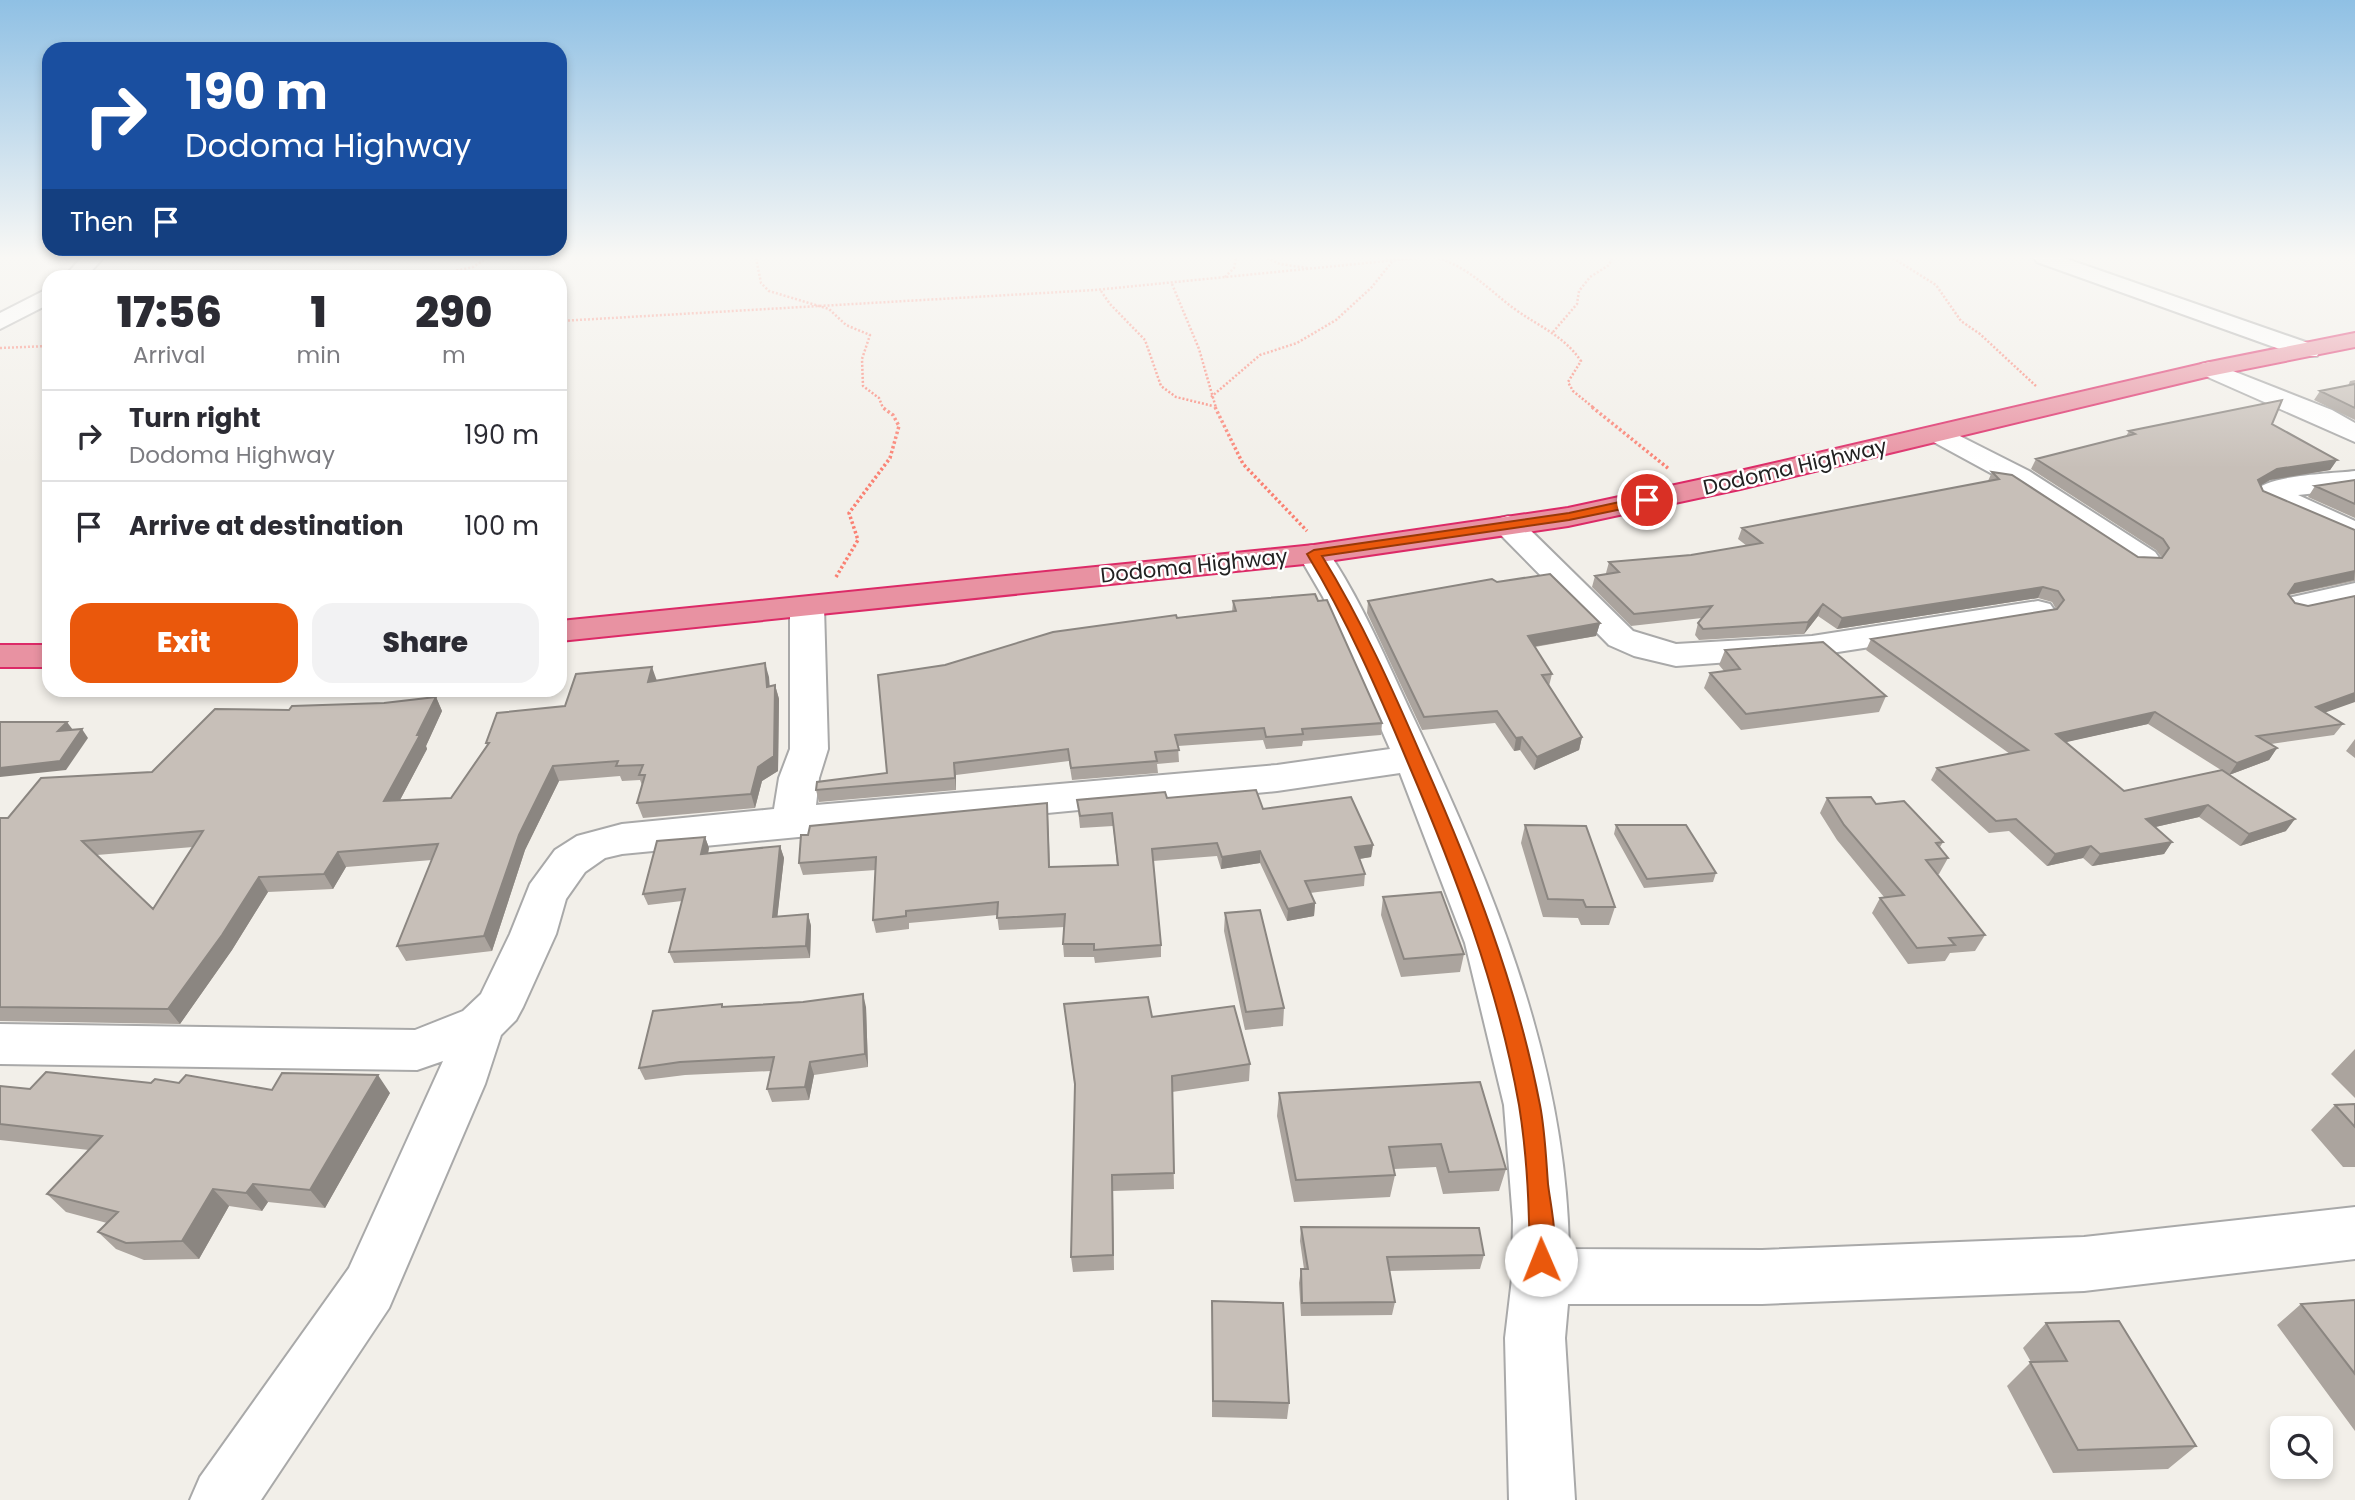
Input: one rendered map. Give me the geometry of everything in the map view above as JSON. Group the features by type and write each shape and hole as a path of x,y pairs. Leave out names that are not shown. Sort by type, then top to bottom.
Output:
{"highway":[{"name":"Dodoma Highway","path":"567,630 814,607 1321,552 1569,517 2210,369 2355,340"},
{"path":"1,657 42,656"}],"street":[{"path":"2243,328 2308,351"},
{"path":"2210,369 2323,416 2355,434"},
{"path":"1940,433 2019,477 2144,559"},
{"path":"2355,480 2277,489 2268,493 2355,532"},
{"path":"1508,525 1621,638 1646,649 1676,655 1812,646 2038,611"},
{"path":"1321,552 1414,758 1488,943 1530,1105 1541,1220 1541,1279 1535,1338 1542,1500"},
{"path":"2300,605 2355,593"},
{"path":"793,822 799,778 808,749 814,607"},
{"path":"0,1044 417,1050 480,1025 499,1007 512,984 545,895 570,861 592,846 622,839 793,822 1013,804 1198,783 1251,781 1414,758"},
{"path":"223,1500 369,1288 460,1084 480,1025"},
{"path":"1541,1279 1594,1275 1762,1277 2084,1264 2355,1233"}],"path":[{"path":"814,607 858,540 849,513 864,497 876,474 887,465 899,426 894,415 882,408 879,398 863,386 862,349 871,336 853,328"},
{"path":"1136,328 1145,341 1159,384 1175,396 1214,406"},
{"path":"1190,328 1199,349 1214,406 1244,464 1321,552"},
{"path":"1211,397 1260,355 1297,343 1322,328"},
{"path":"1546,328 1573,345 1581,361 1568,382 1573,391 1656,459 1699,489"},
{"path":"1553,332 1556,328"},
{"path":"1970,328 1990,343 2022,377 2071,403"},
{"path":"0,348 42,345"}],"building":[{"path":"2355,384 2355,408 2320,391"},
{"path":"2282,400 2272,424 2337,460 2277,469 2258,480 2263,491 2355,530 2355,571 2295,584 2288,594 2295,603 2308,606 2355,596 2355,693 2316,707 2343,724 2257,736 2277,748 2237,763 2155,712 2056,734 2124,791 2222,770 2295,819 2249,834 2208,805 2146,819 2172,842 2100,854 2091,846 2055,854 2016,819 1996,821 1937,768 2028,750 1871,639 2057,609 2064,600 2058,591 2043,587 1842,618 1823,604 1808,622 1703,629 1698,623 1712,606 1634,614 1595,576 1619,572 1609,562 1691,555 1762,543 1742,528 1999,479 1992,472 2012,475 2138,557 2162,558 2169,548 2163,539 2036,459 2135,434 2129,431"},
{"path":"2355,480 2355,504 2315,486"},
{"path":"1550,574 1600,623 1528,636 1552,674 1542,675 1582,737 1537,757 1522,737 1516,738 1497,711 1424,717 1368,601 1492,579 1497,582"},
{"path":"1315,594 1318,601 1327,600 1382,723 1302,729 1303,734 1266,737 1264,728 1175,735 1179,750 1155,752 1157,761 1071,768 1068,749 954,763 955,778 816,790 817,782 887,773 878,675 945,665 1053,632 1176,615 1177,618 1236,611 1233,601"},
{"path":"1823,642 1886,696 1746,714 1710,673 1740,669 1725,650"},
{"path":"765,663 767,687 775,685 774,756 758,767 751,794 637,803 645,775 639,775 643,765 616,766 618,761 553,766 519,835 484,936 397,946 438,844 338,852 324,874 259,877 222,935 168,1009 0,1007 0,818 8,818 41,778 152,772 215,709 289,710 292,706 384,703 436,697 417,735 420,735 384,801 451,798 489,743 486,743 497,713 565,706 576,674 652,667 648,682","holes":["203,831 153,909 82,841"]},
{"path":"0,722 67,722 58,731 82,729 60,761 0,768"},
{"path":"1256,790 1263,809 1351,797 1373,845 1355,847 1365,874 1305,881 1315,903 1288,909 1260,851 1222,857 1217,843 1152,849 1161,945 1094,950 1094,944 1063,944 1065,914 997,918 998,902 906,911 906,916 873,920 876,857 799,863 801,835 808,835 810,826 1047,803 1049,867 1118,865 1112,813 1080,816 1077,800 1165,792 1167,798"},
{"path":"1871,797 1876,804 1904,801 1943,842 1936,843 1948,858 1926,860 1985,935 1949,938 1955,945 1917,948 1880,898 1904,895 1844,825 1827,798"},
{"path":"1525,825 1586,826 1615,907 1586,907 1583,900 1548,899"},
{"path":"1616,825 1686,825 1716,873 1647,879"},
{"path":"705,837 701,854 780,846 773,917 808,914 806,946 669,952 685,889 643,894 657,841"},
{"path":"1441,892 1464,954 1404,959 1383,897"},
{"path":"1260,910 1284,1008 1246,1012 1225,913"},
{"path":"863,994 865,1054 810,1062 805,1087 767,1089 774,1057 680,1062 639,1068 653,1011 722,1004 722,1007 803,1002"},
{"path":"1148,997 1152,1017 1234,1006 1250,1064 1172,1076 1174,1173 1112,1175 1113,1255 1071,1257 1075,1084 1064,1004"},
{"path":"46,1072 151,1083 155,1079 179,1083 186,1075 272,1090 282,1073 378,1075 310,1190 253,1184 246,1193 213,1189 182,1241 126,1243 98,1232 118,1212 47,1194 102,1136 0,1124 0,1086 30,1089"},
{"path":"1480,1082 1506,1169 1449,1172 1441,1144 1389,1147 1395,1175 1296,1180 1279,1093"},
{"path":"2355,1104 2355,1127 2335,1105"},
{"path":"1301,1227 1479,1228 1484,1255 1387,1257 1395,1302 1302,1303 1301,1269 1308,1269"},
{"path":"2355,1300 2355,1374 2301,1304"},
{"path":"1212,1301 1283,1303 1289,1403 1213,1401"},
{"path":"2119,1321 2196,1446 2078,1450 2030,1362 2067,1361 2046,1323"}],"route":[{"path":"1541,1260 1541,1220 1530,1105 1488,943 1436,807 1387,694 1340,597 1314,554 1569,517 1647,500"}]}
